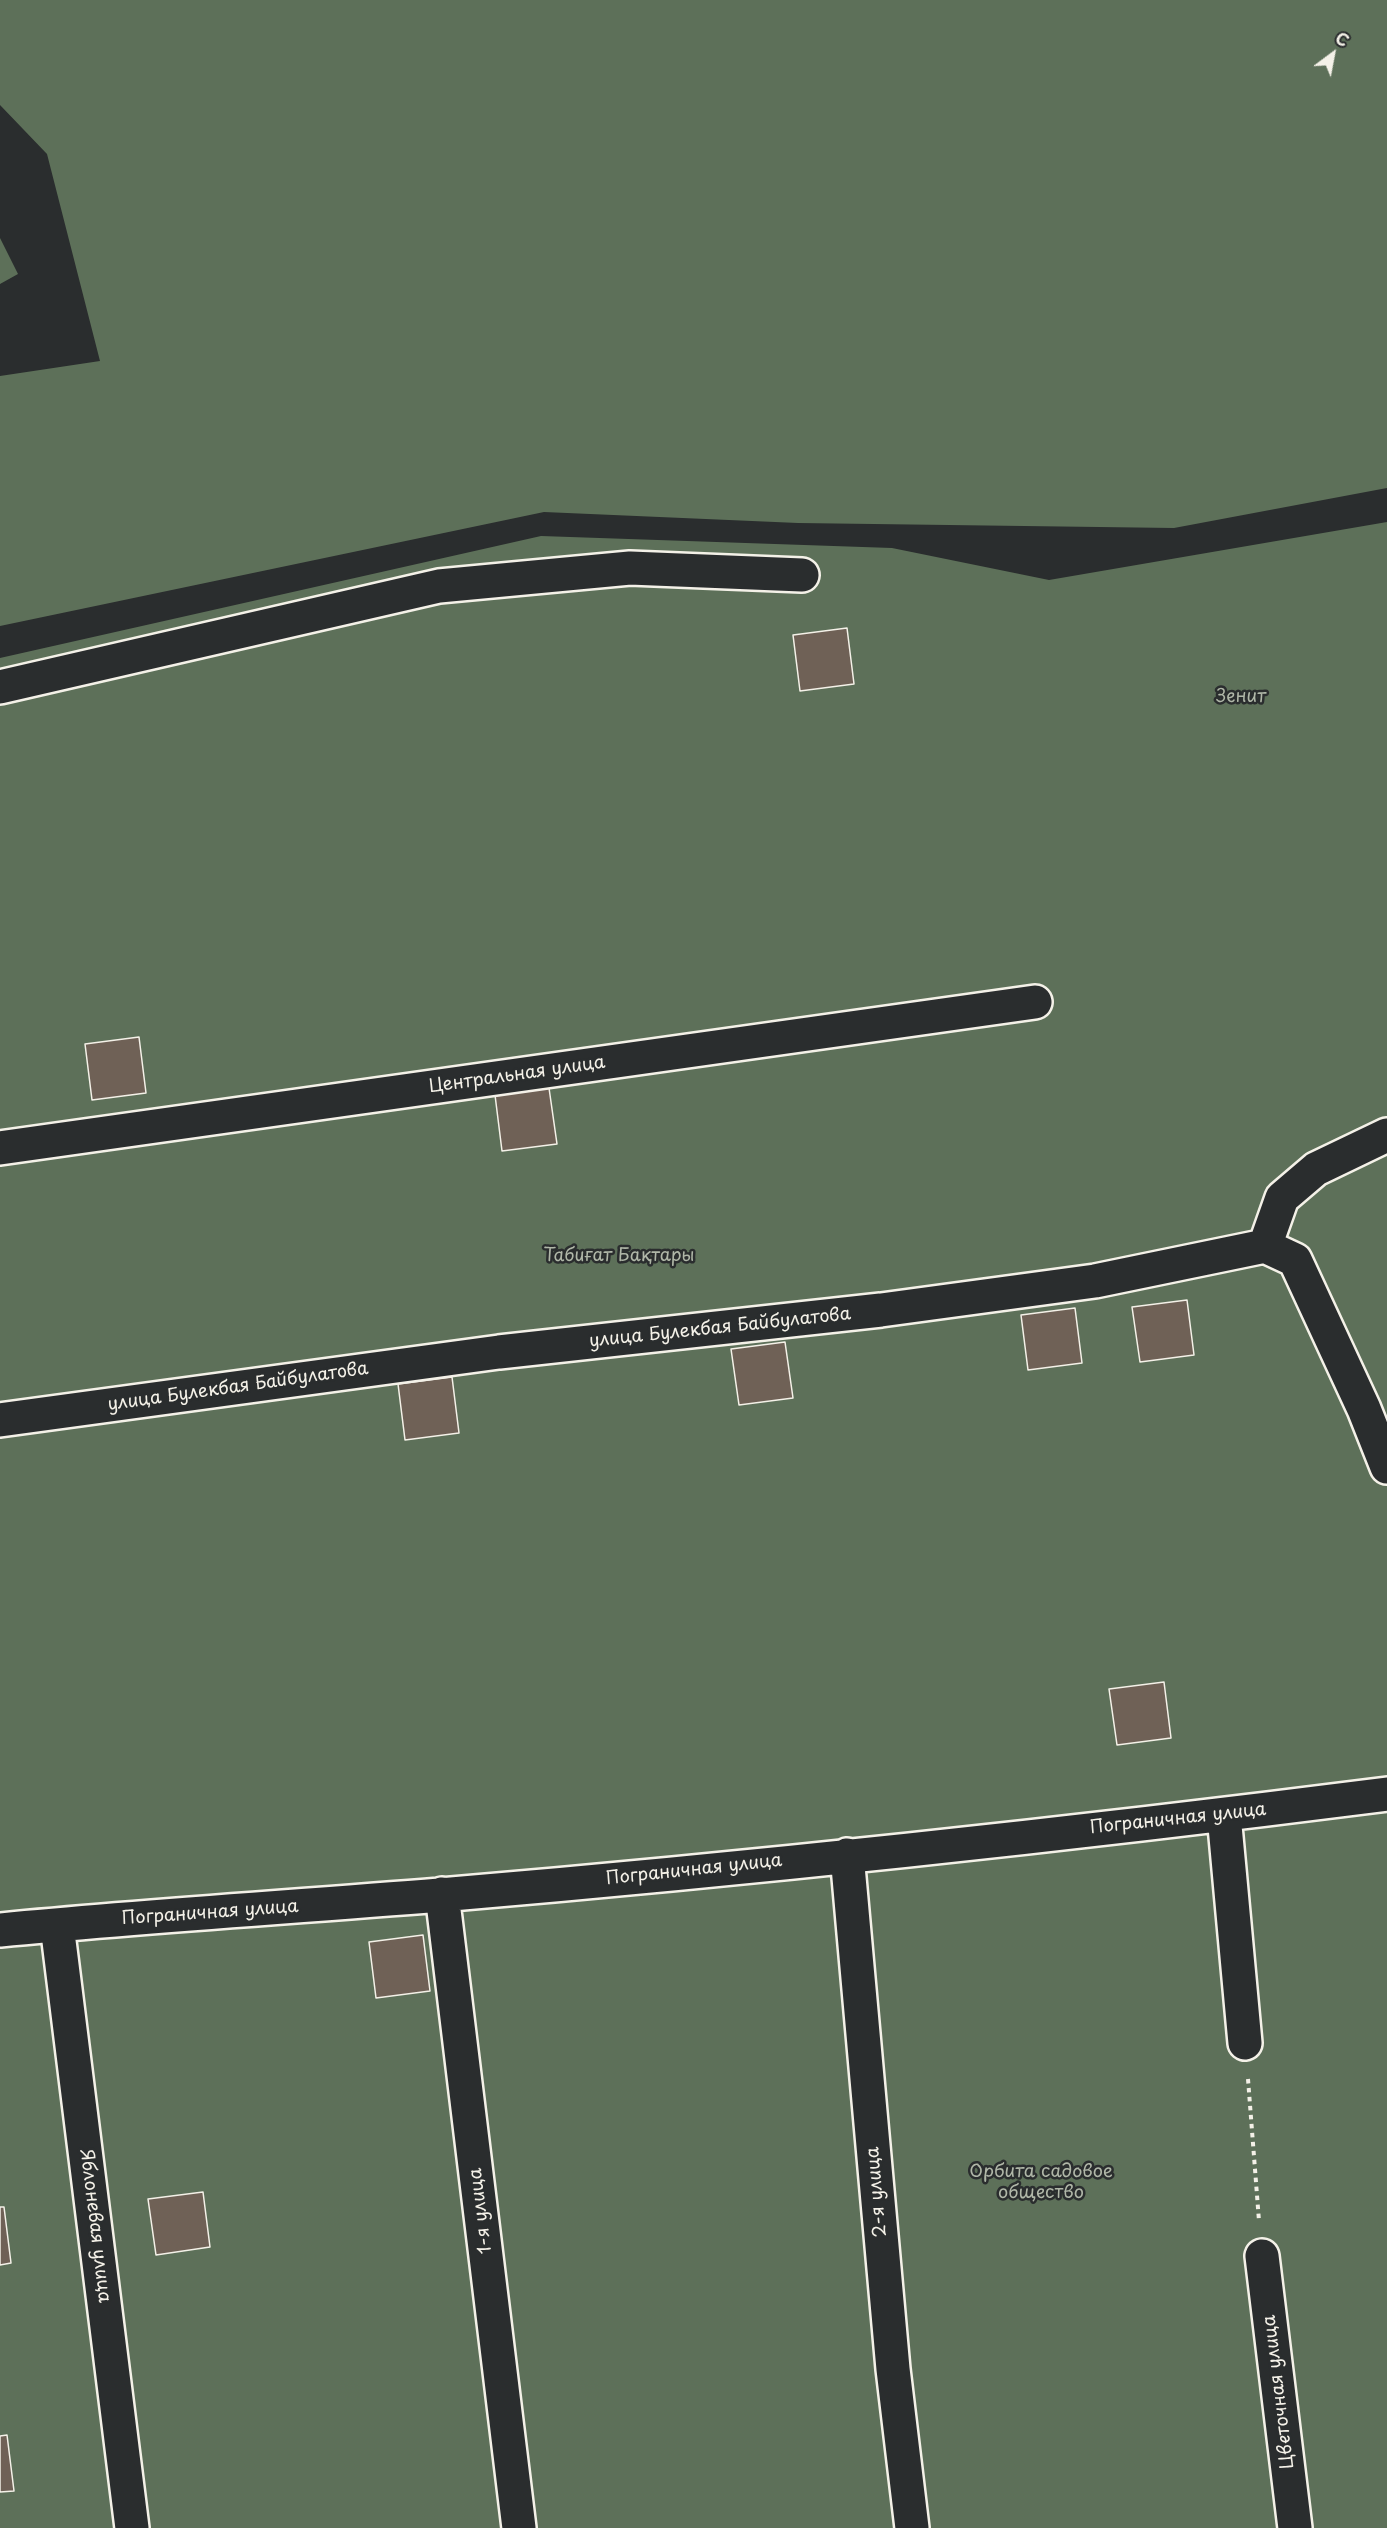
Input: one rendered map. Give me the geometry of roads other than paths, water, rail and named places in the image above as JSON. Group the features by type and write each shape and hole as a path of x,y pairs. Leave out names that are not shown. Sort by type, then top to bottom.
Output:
{"street":[{"path":"0,687 439,586 630,568 802,575"},
{"name":"Центральная улица","path":"0,1148 1035,1002"},
{"path":"1387,1135 1316,1169 1282,1198 1265,1246 1295,1260 1364,1409 1387,1467"},
{"name":"улица Булекбая Байбулатова","path":"0,1420 499,1352 905,1307 1095,1281 1265,1246"},
{"name":"Пограничная улица","path":"0,1930 442,1894 847,1855 1224,1815 1387,1794"},
{"path":"1224,1815 1245,2043"},
{"name":"2-я улица","path":"847,1855 893,2369 912,2528"},
{"name":"1-я улица","path":"442,1894 519,2528"},
{"name":"Яблоневая улица","path":"57,1925 132,2528"},
{"name":"Цветочная улица","path":"1262,2256 1295,2528"}],"park label":[{"name":"Зенит","path":"1241,697"},
{"name":"Табиғат Бақтары","path":"619,1256"},
{"name":"Орбита садовое общество","path":"1041,2182"}]}
